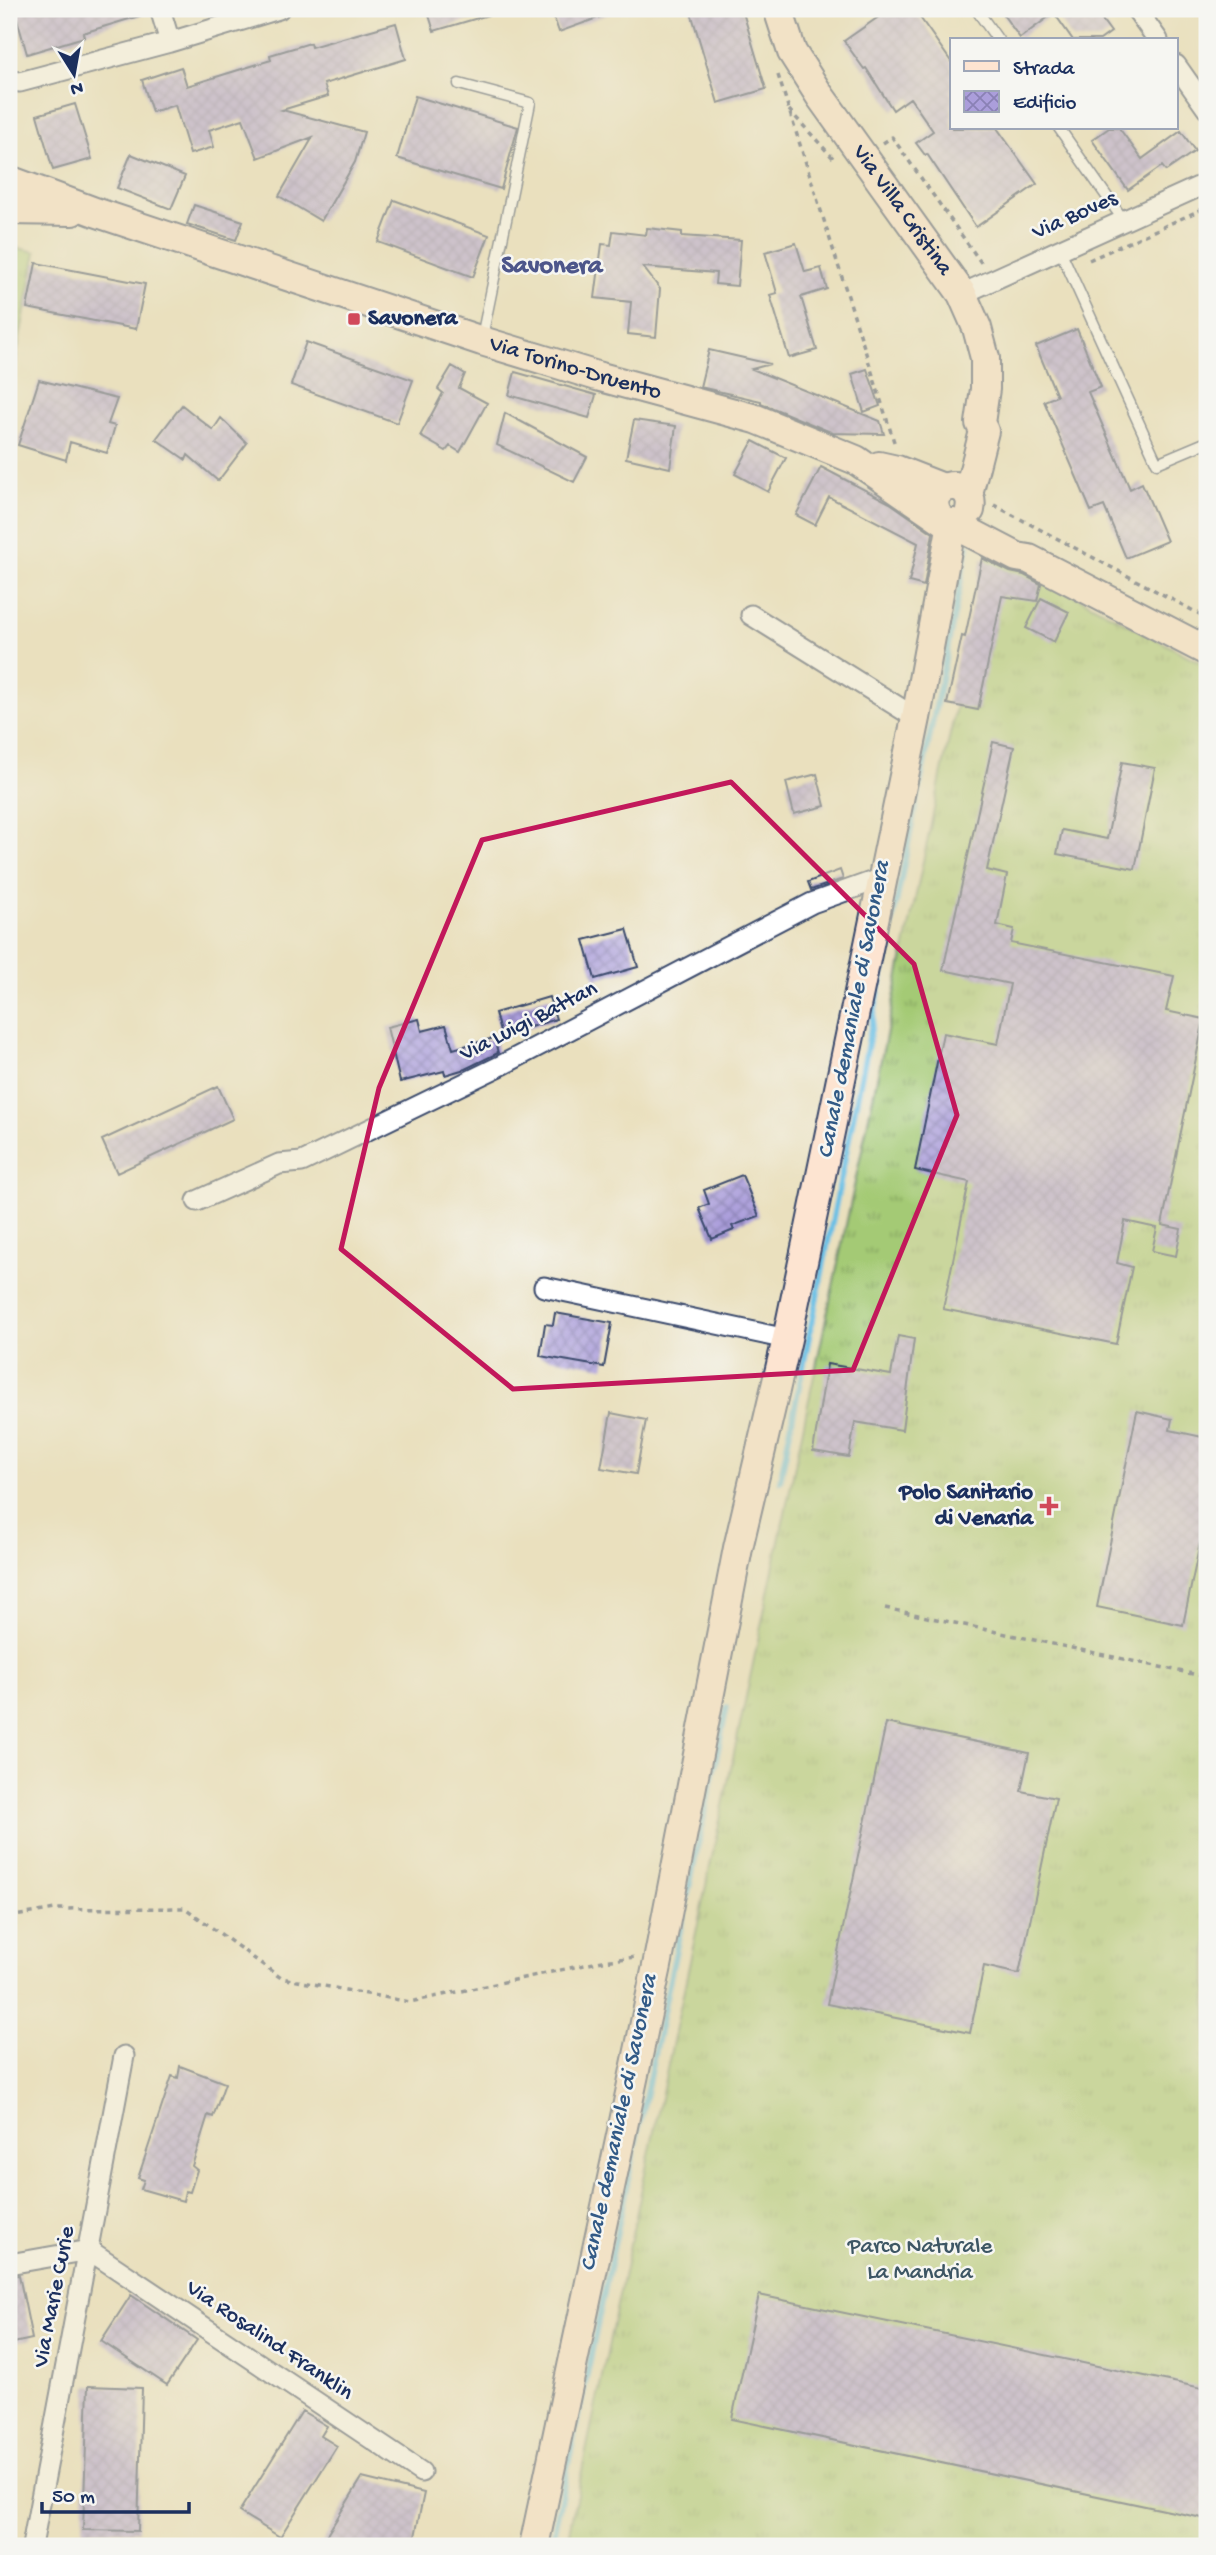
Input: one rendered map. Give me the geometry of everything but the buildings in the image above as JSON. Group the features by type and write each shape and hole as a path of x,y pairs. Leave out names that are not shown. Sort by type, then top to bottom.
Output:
{"street":[{"path":"160,9 170,42"},
{"path":"12,85 279,9"},
{"name":"Via Villa Cristina","path":"774,1396 915,725 972,430 979,423 985,389 985,358 977,328 962,294 813,85 792,52 778,9"},
{"path":"1136,9 1157,38"},
{"path":"1178,68 1207,109"},
{"name":"Via Torino-Druento","path":"9,180 95,212 482,341 597,376 756,419 856,460 897,470 959,501 1017,557 1029,559 1207,651"},
{"name":"Via Boves","path":"962,294 1207,183"},
{"name":"Via Torino-Druento","path":"9,210 95,212"},
{"name":"Via Torino-Druento","path":"856,460 890,485 959,501"},
{"path":"751,615 915,725"},
{"name":"Via Luigi Battan","path":"197,1202 279,1164 302,1162 502,1065 812,903 882,878"},
{"path":"544,1287 787,1339"},
{"path":"534,2546 657,1966 740,1539 774,1396"},
{"path":"708,1703 746,1576 763,1500 774,1396"},
{"name":"Via Marie Curie","path":"32,2546 124,2056"},
{"path":"9,2264 89,2250"},
{"name":"Via Rosalind Franklin","path":"89,2250 421,2472"}],"lane":[{"path":"976,9 997,38"},
{"path":"459,84 530,103 482,341"},
{"path":"1060,130 1124,221"},
{"path":"1060,250 1157,463 1207,442"}],"path":[{"path":"788,109 901,463 897,470"},
{"path":"1069,269 1207,207"},
{"path":"959,501 1207,618"},
{"path":"885,1608 1207,1677"},
{"path":"9,1917 55,1909 185,1908 281,1978 410,2002 603,1961 636,1957 657,1966"}],"highlighted area":[{"path":"731,782 914,964 957,1115 853,1370 513,1389 341,1249 379,1088 482,840"}],"green space":[{"path":"9,246 36,252 9,397"},
{"name":"Parco Naturale La Mandria","path":"989,550 1207,666 1207,2546 566,2546"}],"waterway":[{"name":"Canale demaniale di Savonera","path":"780,1481 968,546"},
{"name":"Canale demaniale di Savonera","path":"551,2546 727,1707"}],"place":[{"name":"Savonera","path":"354,319"},
{"name":"Polo Sanitario di Venaria","path":"1049,1506"}],"district":[{"name":"Savonera","path":"552,267"}]}
